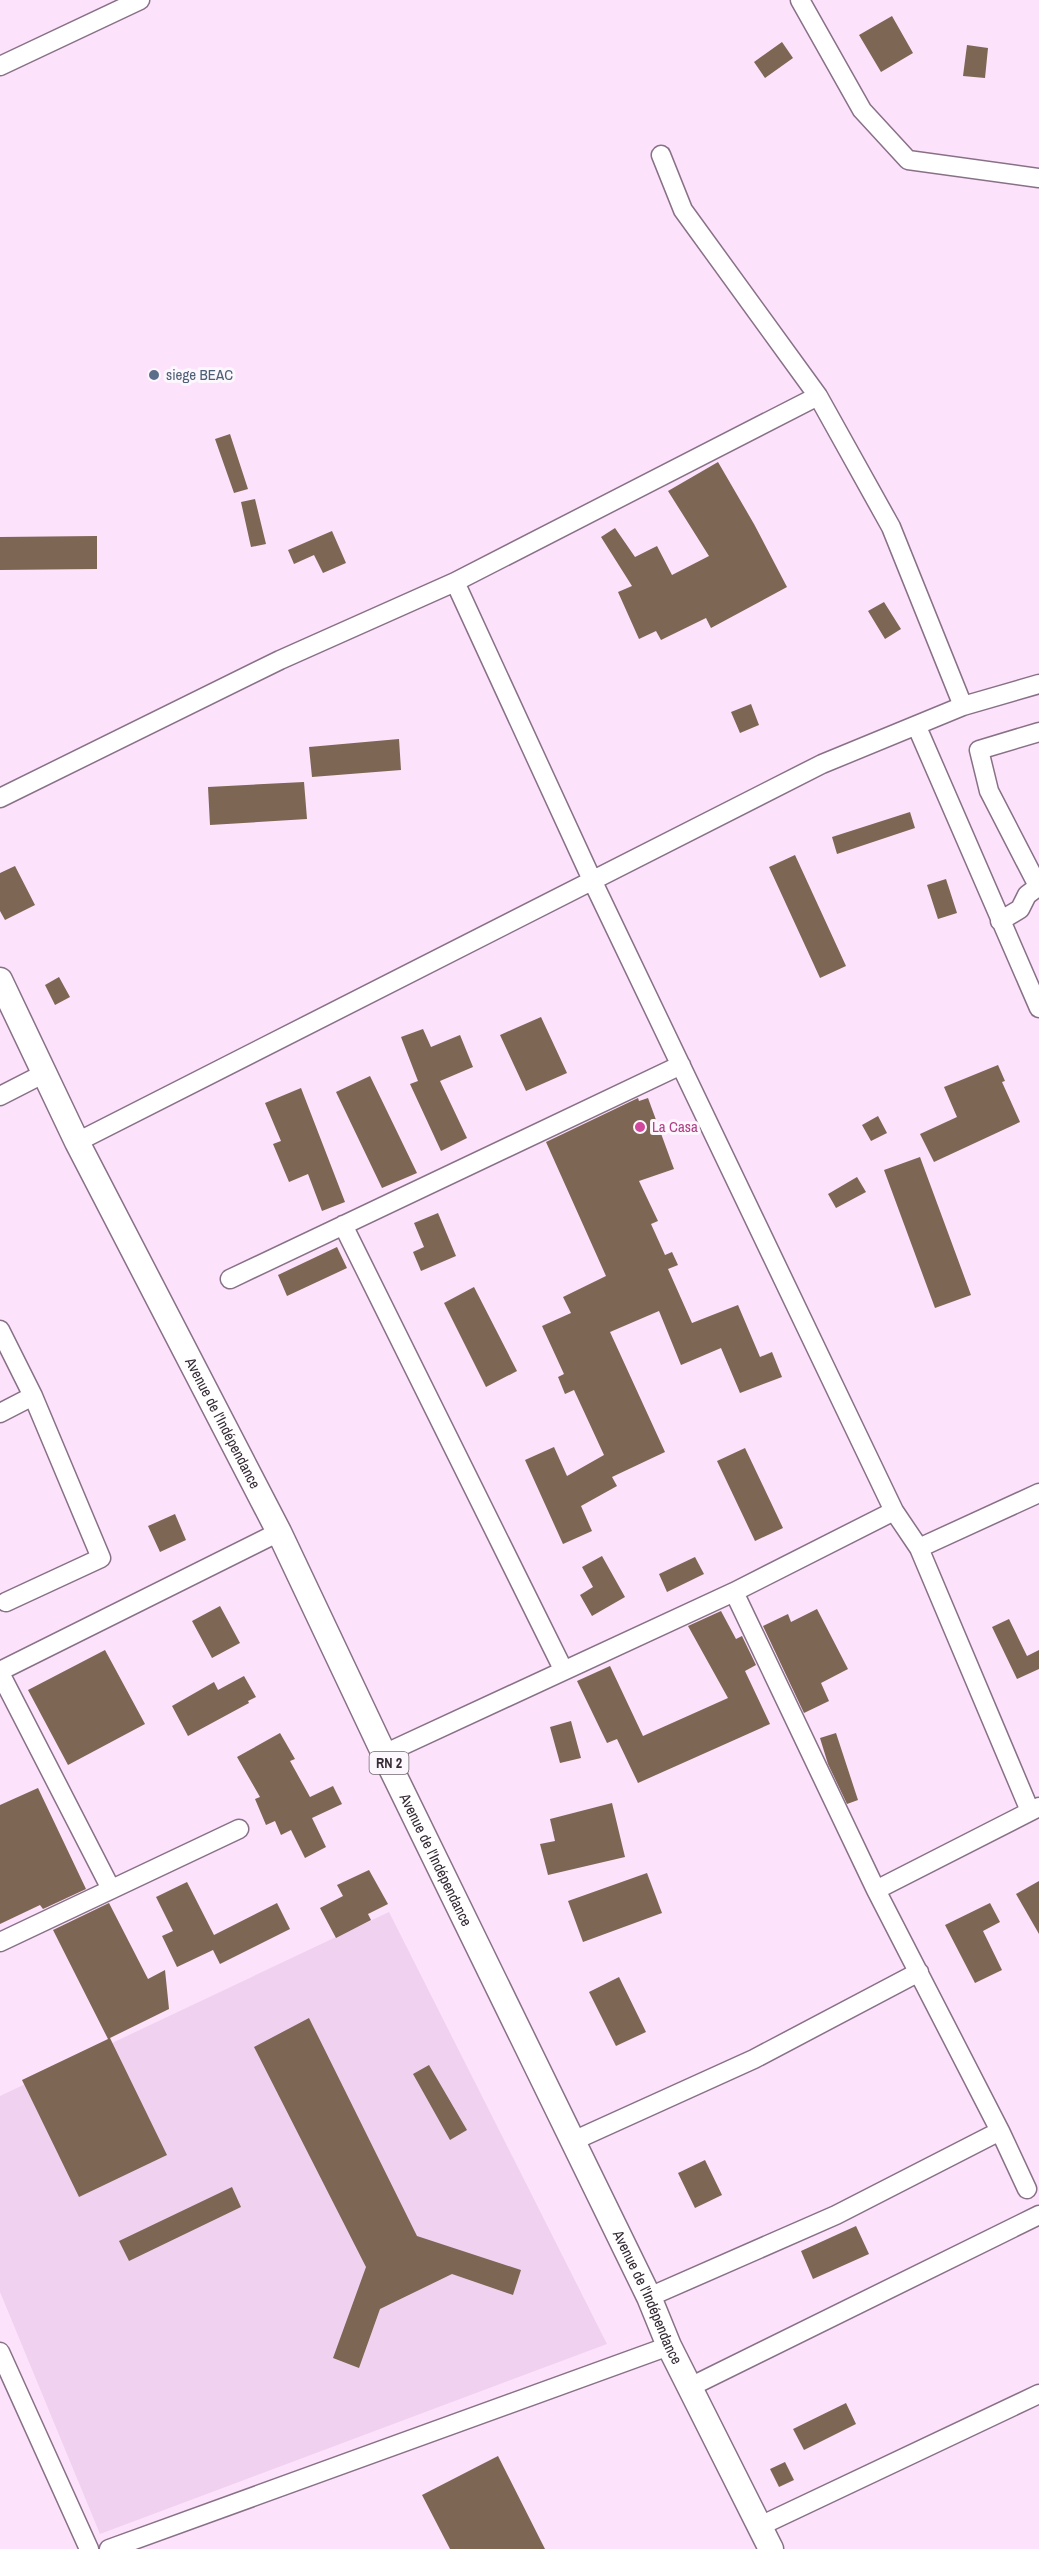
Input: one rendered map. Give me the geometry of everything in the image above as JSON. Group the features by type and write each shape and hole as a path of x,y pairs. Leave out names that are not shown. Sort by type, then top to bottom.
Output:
{"main road":[{"name":"Avenue de l'Indépendance","path":"0,980 77,1142 279,1532 384,1754 648,2297 669,2346 771,2549"}],"street":[{"path":"0,66 140,0"},
{"path":"800,0 862,110 908,160 1039,178"},
{"path":"661,155 683,210 818,396 891,527 963,706"},
{"path":"0,798 280,660 455,582 818,396"},
{"path":"455,582 593,882 894,1511 919,1548 1034,1809 876,1890"},
{"path":"77,1142 822,764 917,727 963,706 1039,684"},
{"path":"917,727 1039,1008"},
{"path":"1000,921 1020,909 1027,895 1039,887 989,791 979,750 1039,732"},
{"path":"230,1279 681,1065"},
{"path":"0,1096 45,1073"},
{"path":"343,1225 563,1669"},
{"path":"0,1330 33,1396 101,1558 6,1602"},
{"path":"0,1413 33,1396"},
{"path":"919,1548 1039,1493"},
{"path":"384,1754 563,1669 734,1592 894,1511"},
{"path":"111,1889 0,1672 279,1532"},
{"path":"734,1592 876,1890 1000,2131 1027,2189"},
{"path":"0,1942 239,1829"},
{"path":"573,2141 754,2059 919,1972"},
{"path":"648,2297 836,2215 1000,2131"},
{"path":"690,2387 1039,2216"},
{"path":"109,2549 669,2346"},
{"path":"0,2352 89,2549"},
{"path":"760,2526 1039,2394"}],"shaded area":[{"path":"389,1912 607,2344 100,2534 0,2292 0,2096"}],"building":[{"path":"892,16 913,53 881,72 859,35"},
{"path":"782,42 793,58 765,78 754,62"},
{"path":"967,45 988,48 985,78 963,76"},
{"path":"230,434 248,489 234,493 215,439"},
{"path":"718,462 787,587 711,628 706,618 661,640 656,631 639,639 618,592 632,586 601,537 615,528 635,557 657,546 672,575 709,556 668,491"},
{"path":"255,499 266,544 251,547 241,502"},
{"path":"332,531 346,563 323,573 314,555 294,564 288,550"},
{"path":"97,536 97,569 0,570 0,537"},
{"path":"884,602 901,629 885,639 868,611"},
{"path":"751,704 759,725 740,733 731,712"},
{"path":"399,739 401,770 312,777 309,747"},
{"path":"304,782 307,819 210,825 208,787"},
{"path":"910,812 915,828 837,854 832,837"},
{"path":"795,855 846,966 820,978 769,867"},
{"path":"15,866 35,905 5,920 0,911 0,873"},
{"path":"946,879 957,913 938,919 927,885"},
{"path":"59,977 70,997 55,1005 45,985"},
{"path":"541,1017 567,1073 526,1091 500,1035"},
{"path":"423,1029 431,1047 460,1035 473,1067 440,1081 467,1138 441,1151 410,1084 418,1081 401,1037"},
{"path":"998,1065 1005,1081 1002,1082 1020,1122 934,1162 920,1134 957,1117 944,1087"},
{"path":"370,1076 417,1173 382,1188 336,1092"},
{"path":"301,1088 345,1202 322,1211 308,1174 289,1182 273,1144 281,1141 265,1103"},
{"path":"638,1098 639,1101 648,1098 674,1169 639,1181 658,1221 651,1224 665,1255 672,1252 678,1265 668,1269 692,1323 738,1305 760,1357 772,1352 782,1377 740,1393 721,1348 681,1365 659,1311 610,1332 665,1452 612,1477 617,1486 581,1506 592,1531 563,1544 525,1460 554,1447 567,1476 604,1455 574,1390 565,1394 558,1377 564,1374 542,1326 571,1313 563,1297 606,1276 546,1142"},
{"path":"878,1116 887,1133 871,1141 862,1125"},
{"path":"920,1157 971,1295 935,1308 884,1170"},
{"path":"857,1177 866,1192 836,1208 828,1194"},
{"path":"438,1213 456,1256 421,1271 413,1252 424,1247 414,1223"},
{"path":"337,1247 347,1268 287,1296 278,1275"},
{"path":"474,1287 517,1371 486,1387 444,1303"},
{"path":"745,1448 783,1528 755,1541 717,1461"},
{"path":"175,1514 186,1540 160,1552 148,1526"},
{"path":"602,1556 625,1597 592,1616 580,1595 593,1587 582,1567"},
{"path":"695,1557 704,1574 667,1592 659,1574"},
{"path":"220,1606 240,1643 212,1658 192,1621"},
{"path":"817,1609 848,1669 821,1683 829,1701 804,1713 763,1626 788,1614 791,1622"},
{"path":"721,1611 736,1639 742,1636 756,1665 745,1671 770,1724 638,1783 617,1739 607,1743 577,1681 610,1666 643,1736 728,1698 688,1626"},
{"path":"1009,1619 1027,1656 1039,1650 1039,1669 1017,1679 992,1627"},
{"path":"105,1650 145,1724 68,1765 28,1690"},
{"path":"244,1676 256,1697 188,1736 172,1706 214,1682 218,1690"},
{"path":"571,1721 581,1758 560,1763 550,1727"},
{"path":"280,1733 295,1759 290,1761 310,1797 333,1786 342,1804 312,1818 326,1847 305,1858 291,1830 281,1835 275,1821 266,1825 255,1799 260,1797 237,1757"},
{"path":"836,1733 858,1800 847,1804 828,1764 820,1738"},
{"path":"38,1788 86,1889 43,1909 40,1905 0,1924 0,1805"},
{"path":"612,1803 625,1857 548,1875 540,1844 555,1841 550,1819"},
{"path":"369,1870 388,1904 368,1914 371,1920 336,1938 320,1908 343,1896 337,1885"},
{"path":"647,1873 662,1913 583,1942 568,1901"},
{"path":"1039,1881 1039,1934 1016,1894"},
{"path":"187,1882 214,1935 277,1903 290,1929 220,1964 213,1950 177,1967 162,1936 173,1931 156,1897"},
{"path":"109,1903 148,1979 165,1970 169,2009 110,2038 167,2155 79,2197 22,2080 108,2039 53,1930"},
{"path":"990,1903 1000,1922 983,1931 1002,1970 975,1983 945,1925"},
{"path":"619,1977 646,2032 616,2046 589,1992"},
{"path":"309,2018 417,2236 521,2270 513,2295 452,2274 380,2309 359,2368 333,2358 366,2267 254,2047"},
{"path":"429,2065 467,2130 450,2140 413,2074"},
{"path":"705,2160 722,2195 695,2208 678,2173"},
{"path":"232,2187 241,2207 129,2261 119,2241"},
{"path":"856,2226 869,2254 813,2279 801,2251"},
{"path":"846,2403 856,2424 804,2450 793,2429"},
{"path":"498,2456 545,2549 450,2549 422,2495"},
{"path":"785,2462 794,2480 779,2487 770,2469"}],"place":[{"name":"siege BEAC","path":"154,375"},
{"name":"La Casa","path":"640,1127"}]}
